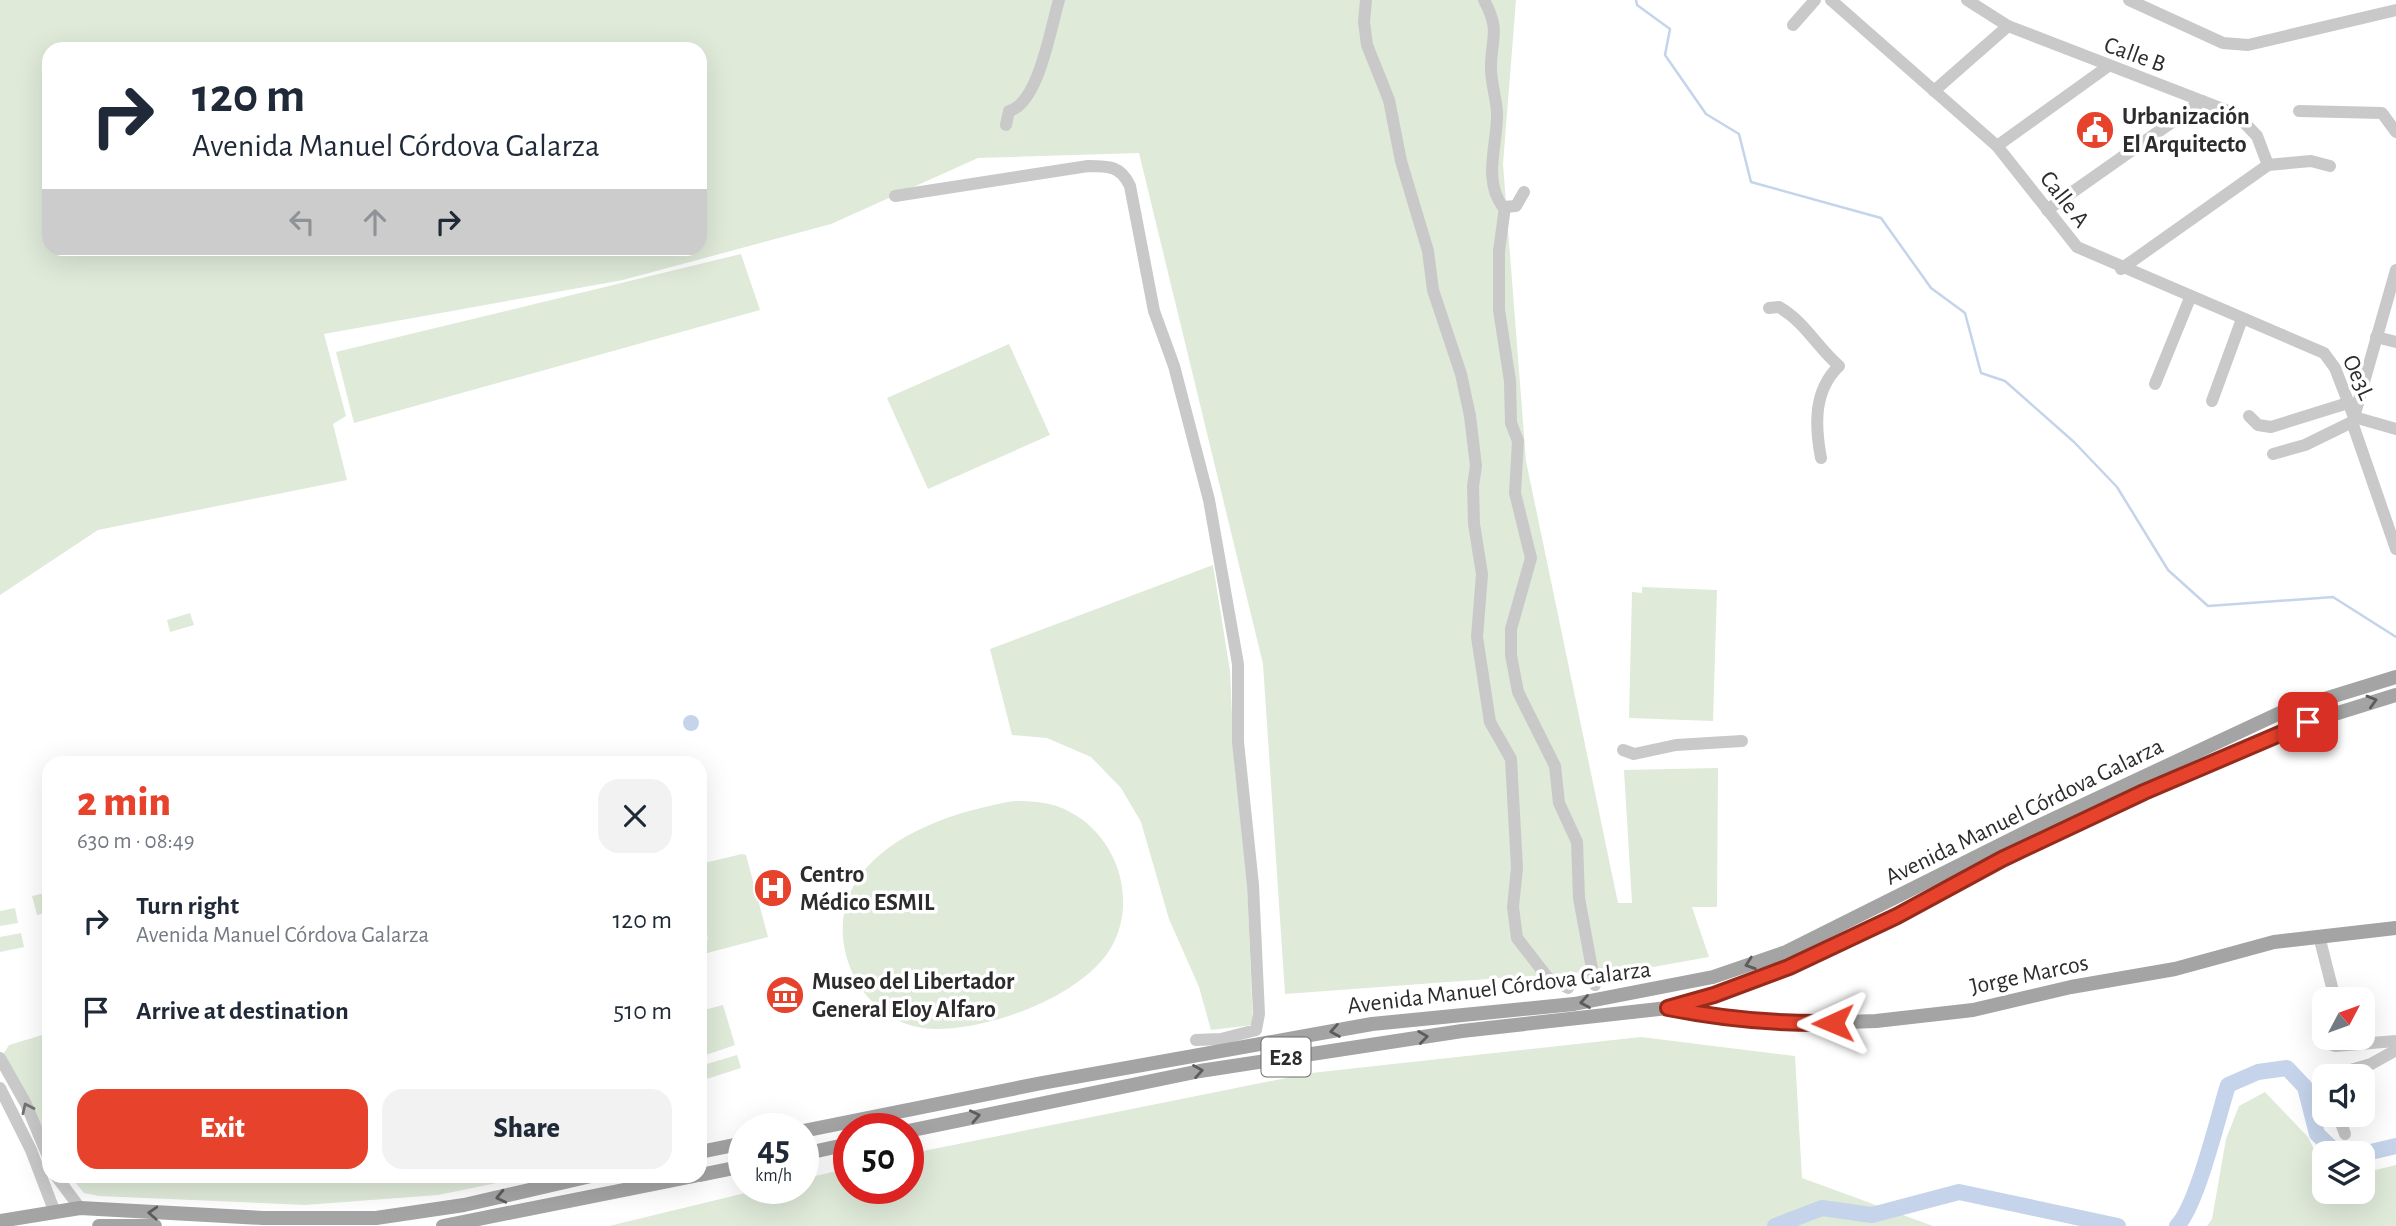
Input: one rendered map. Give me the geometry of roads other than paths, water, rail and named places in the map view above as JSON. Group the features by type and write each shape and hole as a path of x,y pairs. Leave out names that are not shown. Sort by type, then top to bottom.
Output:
{"main road":[{"name":"Avenida Manuel Córdova Galarza","path":"819,1128 1042,1083 1372,1024 1574,1003 1652,991 1713,977 1786,952 2032,829 2282,712 2396,677"},
{"name":"Avenida Manuel Córdova Galarza","path":"924,1128 1118,1086 1294,1056 1462,1031 1668,1008 1714,995 1789,967 2203,765 2286,729 2396,695"},
{"path":"2032,829 2039,843"},
{"name":"Jorge Marcos","path":"1668,1008 1717,1017 1789,1024 1904,1018 1973,1010 2071,987 2175,969 2274,942 2396,929"},
{"path":"707,1150 728,1146"},
{"path":"707,1174 728,1169"},
{"path":"0,1221 54,1210 80,1208 263,1218 376,1218 464,1205 560,1183"},
{"path":"443,1226 659,1183"},
{"path":"99,1226 155,1226"}],"street":[{"path":"1006,125 1009,111 1020,105 1048,48 1059,0"},
{"path":"1366,0 1367,46 1389,100 1401,162 1428,251 1433,290 1461,374 1470,416 1476,466 1472,486 1474,524 1482,574 1477,637 1490,722 1511,759 1516,821 1513,907 1517,939 1548,978 1568,988"},
{"path":"1484,0 1493,20 1496,40 1491,68 1497,115 1491,169 1496,199 1505,207 1516,206 1524,192"},
{"path":"1793,25 1815,0"},
{"name":"Calle A","path":"1831,0 1997,146 2077,247 2190,298 2315,346"},
{"name":"Calle B","path":"1966,0 2008,26 2236,114 2257,136 2268,165"},
{"path":"2129,0 2223,43 2248,45 2396,10"},
{"path":"1934,91 2008,26"},
{"path":"1997,146 2107,66"},
{"path":"2169,89 2182,102 2178,118"},
{"path":"2047,210 2202,101"},
{"path":"2298,111 2382,113 2396,132"},
{"path":"2121,268 2268,165 2311,161 2330,166"},
{"path":"895,196 1088,166 1111,166 1121,171 1130,186 1154,311 1174,366 1209,500 1238,664 1238,742 1253,885 1259,1013 1256,1030 1246,1034 1196,1040"},
{"path":"1505,207 1499,251 1499,310 1510,381 1511,423 1517,441 1516,493 1531,558 1511,629 1511,655 1518,692 1555,766 1559,803 1577,842 1579,898 1595,985"},
{"path":"2148,249 2145,265 2164,286"},
{"path":"2353,420 2396,270"},
{"path":"2154,384 2190,298"},
{"path":"1769,309 1779,307 1803,324 1812,339 1839,366 1829,376 1817,415 1815,429 1821,458"},
{"path":"2212,401 2242,319"},
{"path":"2376,337 2396,342"},
{"name":"Oe3L","path":"2315,346 2335,368 2396,549"},
{"path":"2249,416 2258,425 2271,427 2348,403"},
{"path":"2273,454 2305,444 2353,420 2396,429"},
{"path":"1623,750 1634,754 1676,745 1742,741"},
{"path":"2319,936 2332,987"},
{"path":"2375,1043 2396,1041"},
{"path":"2371,1064 2396,1050"},
{"path":"0,1058 26,1104 42,1143"},
{"path":"0,1088 42,1179"},
{"path":"2342,1127 2345,1134"},
{"path":"44,1183 54,1210"},
{"path":"61,1183 80,1208"}],"water":[{"path":"688,715 694,715 699,723 697,729 688,731 683,726 683,720"}],"waterway":[{"path":"1636,0 1637,5 1670,29 1665,55 1706,114 1739,134 1751,182 1881,218 1931,288 1965,313 1981,373 2005,381 2074,442 2117,487 2168,570 2208,606 2333,597 2396,637"},
{"path":"2177,1226 2185,1216 2199,1181 2228,1085 2258,1072 2287,1068 2305,1087 2317,1134 2324,1141"},
{"path":"2375,1151 2396,1146"},
{"path":"1775,1226 1822,1208 1872,1215 1959,1192 2118,1226"}],"place":[{"name":"Urbanización El Arquitecto","path":"2095,130"},
{"name":"Centro Médico ESMIL","path":"773,888"},
{"name":"Museo del Libertador General Eloy Alfaro","path":"785,995"}]}
